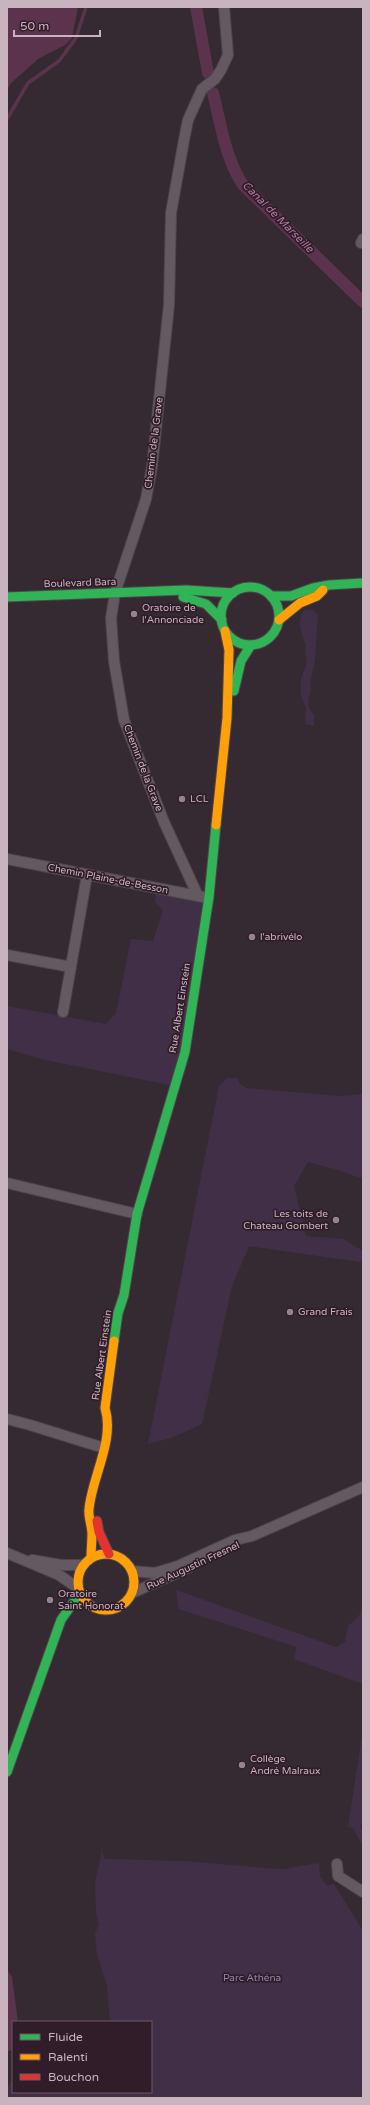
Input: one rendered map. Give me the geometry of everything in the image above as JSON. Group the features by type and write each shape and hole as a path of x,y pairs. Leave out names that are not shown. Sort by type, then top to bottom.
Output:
{"street":[{"name":"Chemin de la Grave","path":"198,896 164,822 124,720 114,661 111,618 114,593 149,487 169,305 171,213 188,120 206,85 215,79 222,70 228,55 224,7"},
{"path":"271,596 290,596 313,588 329,585 363,583"},
{"path":"279,620 300,603 317,596 329,585"},
{"path":"244,588 256,588 271,596 276,603 279,620 271,637 263,643 251,645 241,644 232,639 225,631 222,620 222,610 226,600 234,593 244,588"},
{"name":"Boulevard Bara","path":"7,597 186,590 234,593"},
{"name":"Boulevard Bara","path":"153,592 200,600 208,604 222,620"},
{"name":"Rue Albert Einstein","path":"91,1558 92,1533 89,1511 94,1480 100,1468 108,1418 114,1409 127,1316 124,1295 137,1214 185,1052 209,897 227,718 229,650 225,631"},
{"name":"Rue Albert Einstein","path":"227,718 241,661 251,645"},
{"name":"Chemin Plaine-de-Besson","path":"7,859 209,897"},
{"path":"63,1012 87,875"},
{"path":"7,955 71,967"},
{"path":"7,1183 137,1214"},
{"path":"7,1419 104,1448"},
{"name":"Rue Albert Einstein","path":"100,1468 102,1480 96,1512 97,1524 110,1554"},
{"name":"Rue Augustin Fresnel","path":"132,1571 155,1573 178,1566 235,1540 252,1536 363,1487"},
{"name":"Rue Augustin Fresnel","path":"132,1593 240,1545 252,1536"},
{"path":"7,1553 59,1575 79,1590 91,1607 102,1610 114,1609 124,1604 132,1593 134,1578 132,1571 125,1561 110,1554 100,1554 91,1558 83,1565 78,1576 79,1590 61,1620 7,1772"},
{"path":"18,1557 62,1565 83,1565"},
{"path":"56,1637 72,1616 91,1607"},
{"path":"337,1864 338,1876 363,1892"}],"green space":[{"path":"304,610 314,610 318,615 315,659 310,683 311,691 308,698 309,708 314,715 314,726 305,724 306,708 301,697 301,678 307,663 305,650 306,645 300,623"},
{"path":"156,888 209,897 174,1086 41,1059 7,1049 7,1006 106,1024 116,1013 131,939 153,941 163,910 155,902"},
{"path":"227,1078 237,1078 240,1084 246,1088 339,1096 363,1094 363,1175 360,1178 308,1162 294,1186 306,1236 343,1239 363,1251 363,1258 360,1262 249,1246 232,1286 202,1424 171,1438 148,1444 219,1086"},
{"path":"176,1590 336,1647 345,1642 348,1626 359,1616 363,1603 363,1684 294,1659 297,1647 179,1609"},
{"path":"363,1730 363,1825 360,1825 363,1833 363,1846 353,1828 348,1827"},
{"name":"Parc Athéna","path":"102,1851 105,1859 183,1861 264,1868 284,1869 319,1863 320,1876 327,1886 334,1884 363,1931 363,2098 7,2098 7,2088 12,2080 12,2093 152,2093 152,2021 110,2021 107,1985 97,1954 95,1934 99,1924 96,1912 95,1883"}],"shaded area":[{"path":"7,7 78,7 72,38 65,45 38,59 11,83 7,90"},
{"path":"7,1969 12,1977 18,2021 12,2021 12,2050 7,2052"}],"waterway":[{"path":"7,119 28,83 59,61 76,38 86,7"},
{"name":"Canal de Marseille","path":"196,7 208,73"},
{"name":"Canal de Marseille","path":"213,93 228,152 232,164 243,185 363,302"}],"traffic: fast":[{"path":"271,596 291,596 313,588 329,585 363,583"},
{"path":"250,587 261,589 274,600 277,605 279,616 277,627 266,640 261,643 250,645 239,643 226,632 223,627 221,616 223,605 234,592 239,589 250,587"},
{"path":"7,597 186,590 233,593"},
{"path":"183,597 206,604 222,620"},
{"path":"234,691 241,661 251,645"},
{"path":"114,1341 118,1313 124,1295 137,1214 185,1052 209,897 216,825"},
{"path":"7,1772 61,1620 80,1593"}],"traffic: slow":[{"path":"279,620 300,603 317,596 323,590"},
{"path":"216,825 227,718 229,650 225,631"},
{"path":"91,1558 92,1534 89,1509 107,1433 105,1408 114,1341"},
{"path":"101,1554 111,1554 126,1562 132,1571 134,1582 132,1593 126,1602 111,1610 101,1610 90,1605 83,1598 78,1587 78,1577 83,1566 90,1559 101,1554"}],"traffic: jam":[{"path":"97,1521 99,1532 109,1554"}],"place":[{"name":"Oratoire de l'Annonciade","path":"134,614"},
{"name":"LCL","path":"182,799"},
{"name":"l'abrivélo","path":"252,937"},
{"name":"Les toits de Chateau Gombert","path":"336,1220"},
{"name":"Grand Frais","path":"290,1312"},
{"name":"Oratoire Saint Honorat","path":"50,1600"},
{"name":"Collège André Malraux","path":"242,1765"}]}
